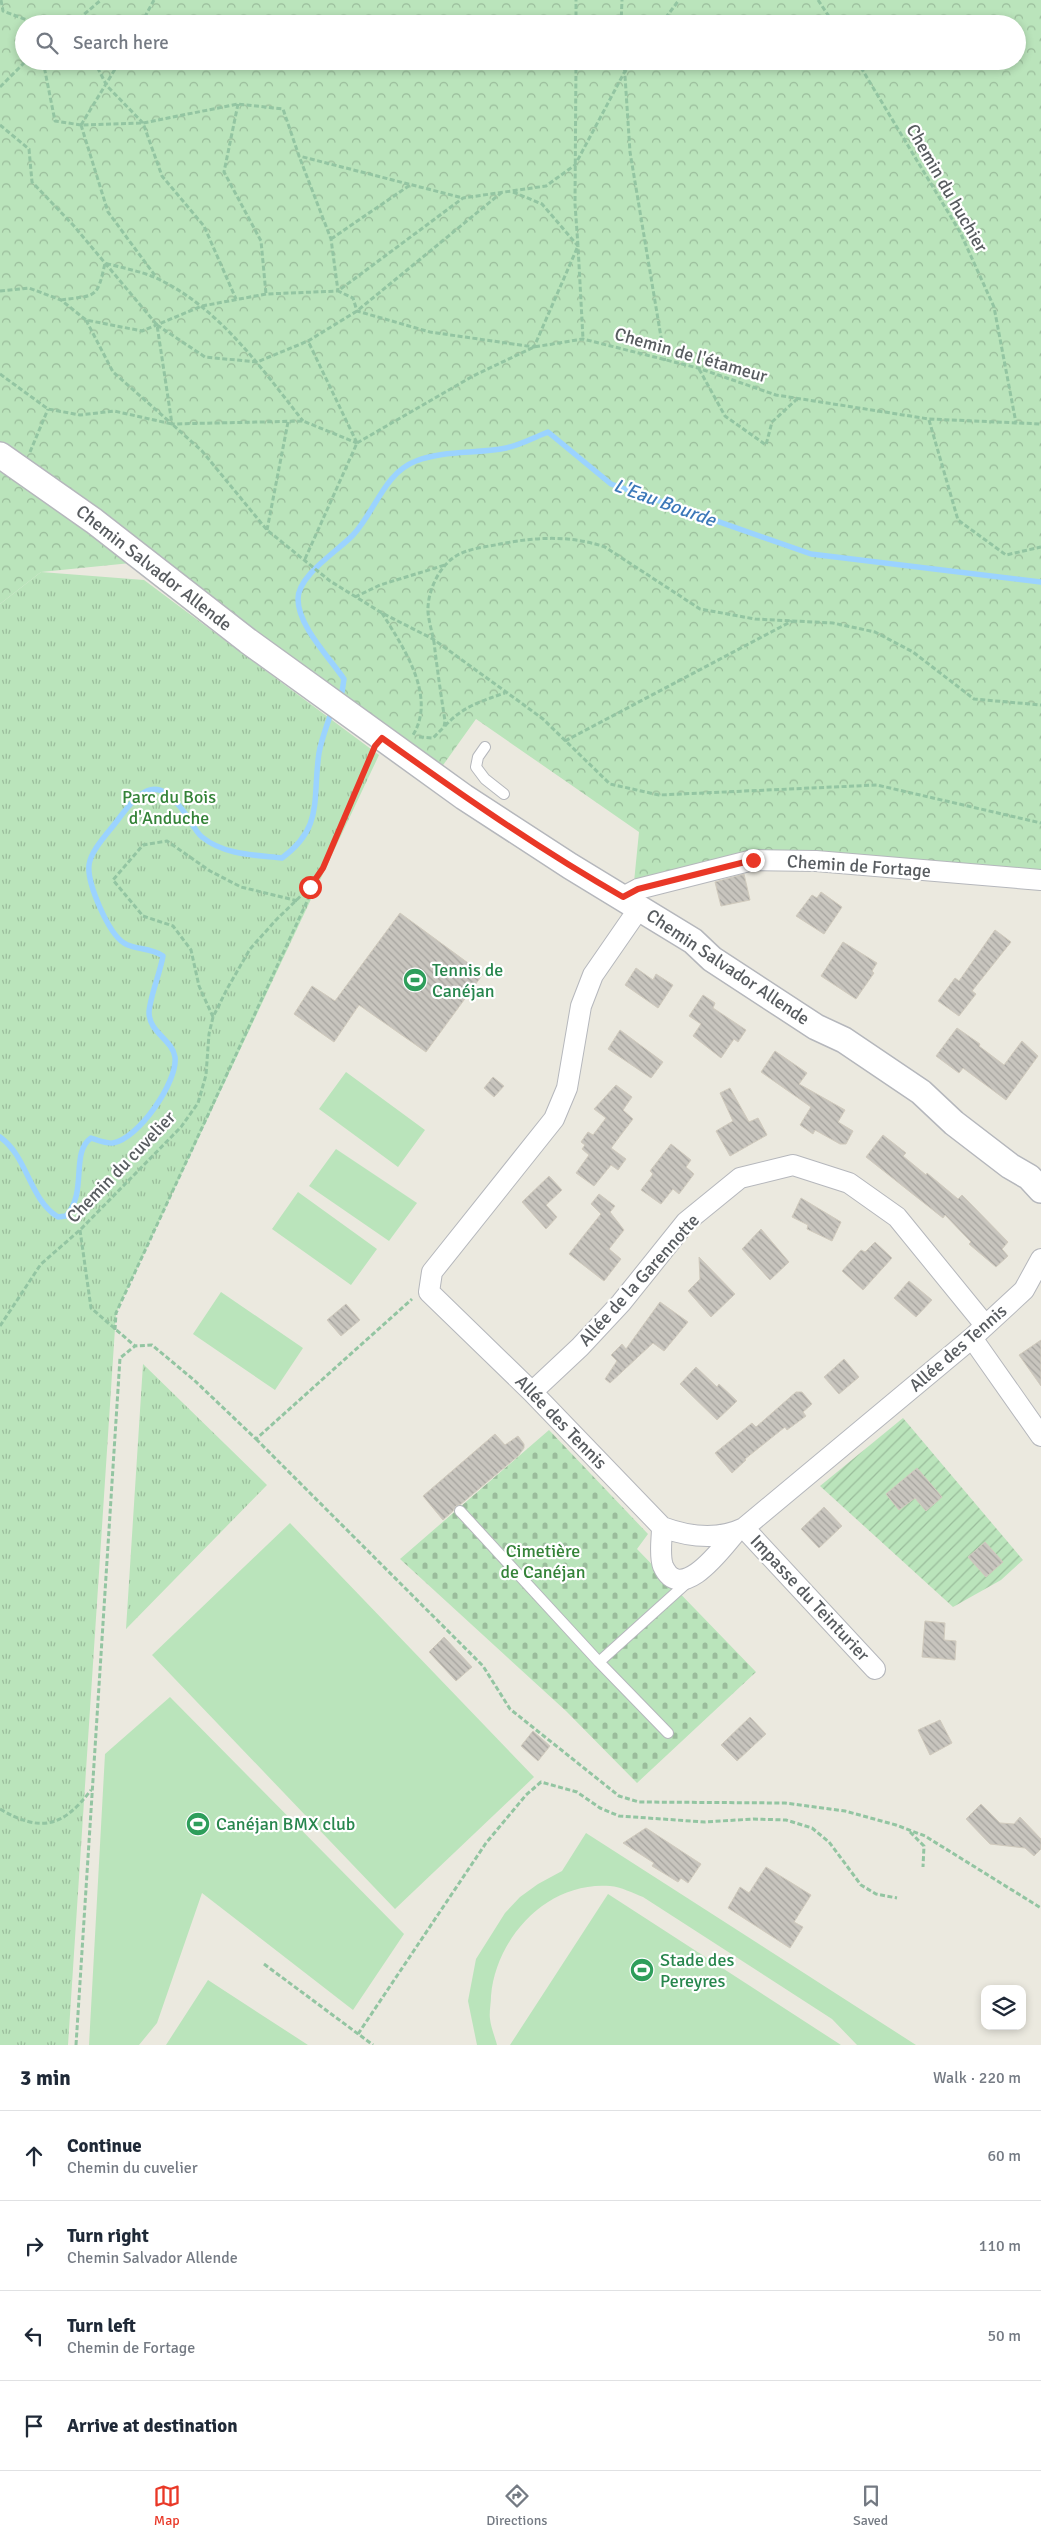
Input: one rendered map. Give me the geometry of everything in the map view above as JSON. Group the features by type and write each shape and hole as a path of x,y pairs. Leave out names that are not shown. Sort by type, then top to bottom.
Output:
{"street":[{"name":"Chemin Salvador Allende","path":"0,455 94,521 248,641 308,682 357,719 385,733 490,814 570,866 693,940 712,960 816,1027 844,1040 921,1092 954,1123 1010,1166 1030,1177 1041,1190"},
{"name":"Chemin de Fortage","path":"632,902 638,889 753,860 816,861 1041,880"},
{"path":"429,1292 432,1272 554,1119 567,1088 581,1006 593,975 632,902"},
{"name":"Allée de la Garennotte","path":"532,1392 580,1347 621,1303 686,1222 740,1178 793,1165 849,1183 897,1218 979,1331 1041,1436"},
{"name":"Allée des Tennis","path":"429,1292 532,1392 662,1527 686,1536 711,1536 740,1530 979,1331 1024,1290 1041,1259"},
{"path":"662,1527 663,1566 670,1575 682,1580 690,1579 740,1530"},
{"name":"Impasse du Teinturier","path":"740,1530 875,1669"}],"lane":[{"path":"485,747 478,757 476,767 485,779 504,794"},
{"path":"460,1511 599,1662 668,1733"},
{"path":"599,1662 690,1579"}],"path":[{"path":"1,0 2,11 15,16"},
{"path":"84,15 101,0"},
{"path":"146,15 154,0"},
{"path":"576,0 576,15"},
{"path":"621,15 622,0"},
{"path":"668,15 679,0"},
{"path":"818,0 828,15"},
{"path":"0,87 17,70"},
{"path":"45,70 55,121 81,125 143,123 238,104 283,109 330,240 338,291"},
{"path":"99,70 107,86 143,123 162,176 204,226 236,299"},
{"path":"81,125 115,70"},
{"path":"576,70 575,165 583,339"},
{"path":"299,156 463,198 546,186 575,165 626,70"},
{"name":"Chemin du huchier","path":"862,70 960,232 994,307 1016,423"},
{"path":"624,73 630,152 665,361"},
{"path":"238,104 224,172 261,241 266,294"},
{"path":"81,125 108,212 156,278"},
{"path":"0,126 28,149 32,182 74,226 157,325 205,357 257,362 308,341 357,311 501,193"},
{"path":"330,240 411,185"},
{"path":"512,191 542,204 578,246"},
{"path":"338,291 463,198"},
{"path":"357,311 430,332 534,347 578,246"},
{"path":"105,263 156,278 202,306 257,362 303,421"},
{"path":"61,300 92,296 99,288 105,263"},
{"path":"0,291 29,288 61,300 86,320 113,372 202,451 267,530 330,581 382,613 433,639 543,720 610,784 660,796 877,785 1041,823"},
{"path":"86,320 142,331 202,306 236,299 266,294 338,291 353,298 357,311"},
{"path":"157,325 172,424"},
{"name":"Chemin de l'étameur","path":"357,443 472,376 534,347 583,339 698,368 776,395 929,420 1041,424"},
{"path":"305,559 357,443 308,341"},
{"path":"698,368 726,416 766,445 772,422 798,398"},
{"path":"0,374 48,409 80,415 114,411 172,424 303,421 357,443"},
{"path":"22,469 48,409"},
{"path":"929,420 958,520 1006,554 1041,547"},
{"path":"267,530 288,422"},
{"path":"444,727 428,611 432,587 445,565 455,556 468,550 515,541 559,538 588,541 623,557 700,609 755,619 833,624 875,632 913,652 974,699 1041,705"},
{"path":"354,597 380,584 445,565"},
{"path":"382,613 402,646 418,682 422,706 418,726 413,735"},
{"path":"565,741 794,620"},
{"path":"385,733 397,727 413,735 433,738 459,712 468,706 505,693"},
{"name":"Chemin du cuvelier","path":"0,1326 40,1264 80,1230 181,1127 198,1103 206,1075 209,1034 214,1017 250,949 276,920 298,901 323,868 375,746 385,733"},
{"path":"214,1017 199,986 191,950 173,926 143,916 113,880 143,845 166,841 210,871 241,887 298,901"},
{"path":"115,1330 116,1313 323,868"},
{"path":"80,1230 91,1308 135,1346 152,1346 194,1380 256,1439 483,1666 510,1709 619,1796 639,1802 785,1803 845,1811 896,1825 909,1832 924,1846 923,1867"},
{"path":"256,1439 413,1298 429,1292"},
{"path":"76,2045 120,1358 135,1346"},
{"path":"358,2034 486,1843 526,1795 541,1782 577,1792 600,1808 619,1816 705,1822 753,1819 786,1820 812,1828 829,1842 861,1885 876,1894 898,1898"},
{"path":"0,1809 26,1822 55,1822 67,1816 92,1788"},
{"path":"909,1832 926,1836 1041,1908"},
{"path":"264,1964 373,2045"}],"green space":[{"path":"0,0 1041,0 1041,880 816,861 634,882 639,832 476,719 441,768 161,560 41,572 0,604"},
{"name":"Parc du Bois d'Anduche","path":"41,572 144,580 379,755 116,1313 68,2045 0,2045 0,604"},
{"path":"346,1072 425,1130 398,1167 319,1109"},
{"path":"336,1149 417,1203 389,1241 309,1186"},
{"path":"298,1192 377,1249 351,1285 272,1229"},
{"path":"221,1292 303,1348 275,1390 193,1334"},
{"path":"143,1364 267,1485 126,1629"},
{"path":"903,1418 1023,1560 1001,1580 953,1607 820,1486"},
{"name":"Cimetière de Canéjan","path":"549,1430 648,1534 637,1549 756,1672 637,1783 566,1711 400,1559"},
{"path":"290,1523 534,1777 395,1909 152,1655"},
{"name":"Canéjan BMX club","path":"170,1697 404,1934 353,2010 202,1893 157,2023 139,2045 89,2045 105,1754"},
{"path":"586,1833 916,2045 857,2045 832,2019 643,1897 610,1886 587,1887 566,1893 546,1903 529,1917 503,1953 495,1974 491,1996 490,2019 497,2045 477,2045 468,2001 476,1959 505,1913 520,1897 538,1884 562,1871"},
{"name":"Stade des Pereyres","path":"608,1894 841,2045 510,2045"},
{"path":"208,1980 308,2045 166,2045"}],"building":[{"path":"744,874 750,900 721,906 715,882"},
{"path":"821,892 842,907 824,934 796,916 812,895 817,898"},
{"name":"Tennis de Canéjan","path":"400,913 483,974 426,1052 359,1005 334,1042 294,1014 312,986 335,1001"},
{"path":"995,930 1011,942 972,991 976,994 959,1016 938,1001 955,978 959,981"},
{"path":"843,942 877,963 872,971 874,973 856,999 821,976"},
{"path":"636,968 653,980 656,974 673,985 658,1008 625,985"},
{"path":"703,995 715,1003 713,1008 746,1030 738,1042 734,1039 721,1058 693,1036 701,1024 689,1016"},
{"path":"957,1028 980,1044 979,1046 1004,1065 1022,1041 1038,1056 1006,1100 963,1068 959,1073 936,1056"},
{"path":"620,1030 663,1062 651,1078 608,1049"},
{"path":"775,1051 807,1073 799,1084 845,1110 838,1122 853,1131 846,1144 840,1144 815,1130 813,1134 800,1125 811,1107 761,1072"},
{"path":"493,1077 504,1086 494,1097 484,1088"},
{"path":"616,1085 632,1097 623,1110 633,1119 611,1148 626,1159 618,1170 611,1165 594,1186 576,1173 589,1155 582,1149 585,1145 581,1142 588,1132 593,1135 606,1118 594,1109"},
{"path":"730,1088 749,1122 758,1118 767,1135 730,1156 716,1131 733,1121 720,1093"},
{"path":"883,1135 906,1153 903,1156 926,1175 927,1173 958,1199 962,1195 1008,1242 1002,1249 1008,1256 996,1267 969,1244 971,1242 945,1215 943,1218 866,1157"},
{"path":"671,1144 691,1160 686,1167 694,1174 679,1194 673,1189 661,1204 641,1190 653,1174 650,1171"},
{"path":"549,1176 562,1190 546,1205 557,1217 546,1229 522,1202"},
{"path":"599,1194 615,1206 610,1212 624,1230 609,1249 621,1259 604,1281 569,1254 601,1214 591,1204"},
{"path":"801,1198 841,1222 832,1241 807,1229 808,1225 792,1217"},
{"path":"761,1229 789,1262 770,1280 742,1249"},
{"path":"875,1242 892,1258 863,1290 842,1271 861,1250 865,1252"},
{"path":"699,1257 735,1294 711,1317 688,1291 700,1279"},
{"path":"909,1281 932,1300 916,1317 894,1298"},
{"path":"660,1302 688,1322 664,1351 653,1343 610,1383 605,1379 617,1361 611,1355 622,1344 626,1349"},
{"path":"346,1304 360,1320 341,1336 327,1320"},
{"path":"1041,1340 1041,1386 1019,1355"},
{"path":"844,1359 859,1377 839,1394 824,1377"},
{"path":"696,1367 717,1387 719,1384 737,1401 717,1420 680,1384"},
{"path":"796,1392 802,1392 812,1404 803,1412 806,1416 787,1430 785,1427 745,1459 732,1473 715,1453 752,1423 756,1427"},
{"path":"495,1434 505,1445 518,1436 524,1444 524,1448 518,1456 461,1504 456,1506 443,1520 423,1496"},
{"path":"917,1468 942,1497 926,1511 915,1498 899,1510 886,1494"},
{"path":"824,1507 842,1526 819,1548 801,1529"},
{"path":"985,1542 1003,1562 986,1577 968,1557"},
{"path":"925,1621 945,1623 944,1640 956,1641 955,1660 922,1657"},
{"path":"444,1637 472,1667 456,1681 429,1652"},
{"path":"750,1717 766,1734 737,1761 721,1745"},
{"path":"940,1720 952,1743 930,1755 918,1730"},
{"path":"533,1731 550,1746 538,1761 521,1746"},
{"path":"981,1804 1000,1823 1014,1824 1020,1817 1041,1839 1041,1849 1034,1856 1025,1848 990,1844 966,1819"},
{"path":"646,1828 701,1864 688,1883 681,1878 678,1882 652,1866 654,1863 623,1843"},
{"path":"766,1867 811,1895 794,1922 803,1927 790,1948 728,1908 740,1887 749,1893"}],"waterway":[{"name":"L'Eau Bourde","path":"342,692 344,679 315,641 299,609 298,599 300,590 311,572 353,535 361,526 388,484 405,467 416,461 438,455 506,448 548,432 611,484 811,554 1041,582"},
{"name":"L'Eau Bourde","path":"0,1137 17,1155 41,1200 58,1217 66,1216 73,1206 78,1185 81,1153 91,1138 113,1143 123,1139 144,1121 163,1094 174,1068 175,1057 173,1051 170,1045 156,1031 149,1012 163,956 153,951 132,947 118,938 105,919 95,895 89,873 90,859 96,848 126,809 143,793 151,790 159,790 167,794 177,803 200,835 211,843 230,851 282,858 305,835 310,824 314,812 319,753 330,716"}],"place":[{"name":"Tennis de Canéjan","path":"415,980"},
{"name":"Canéjan BMX club","path":"198,1824"},
{"name":"Stade des Pereyres","path":"642,1970"}],"route":[{"path":"310,887 323,868 375,746 382,738 464,797 570,866 623,897 638,889 753,860"}]}
